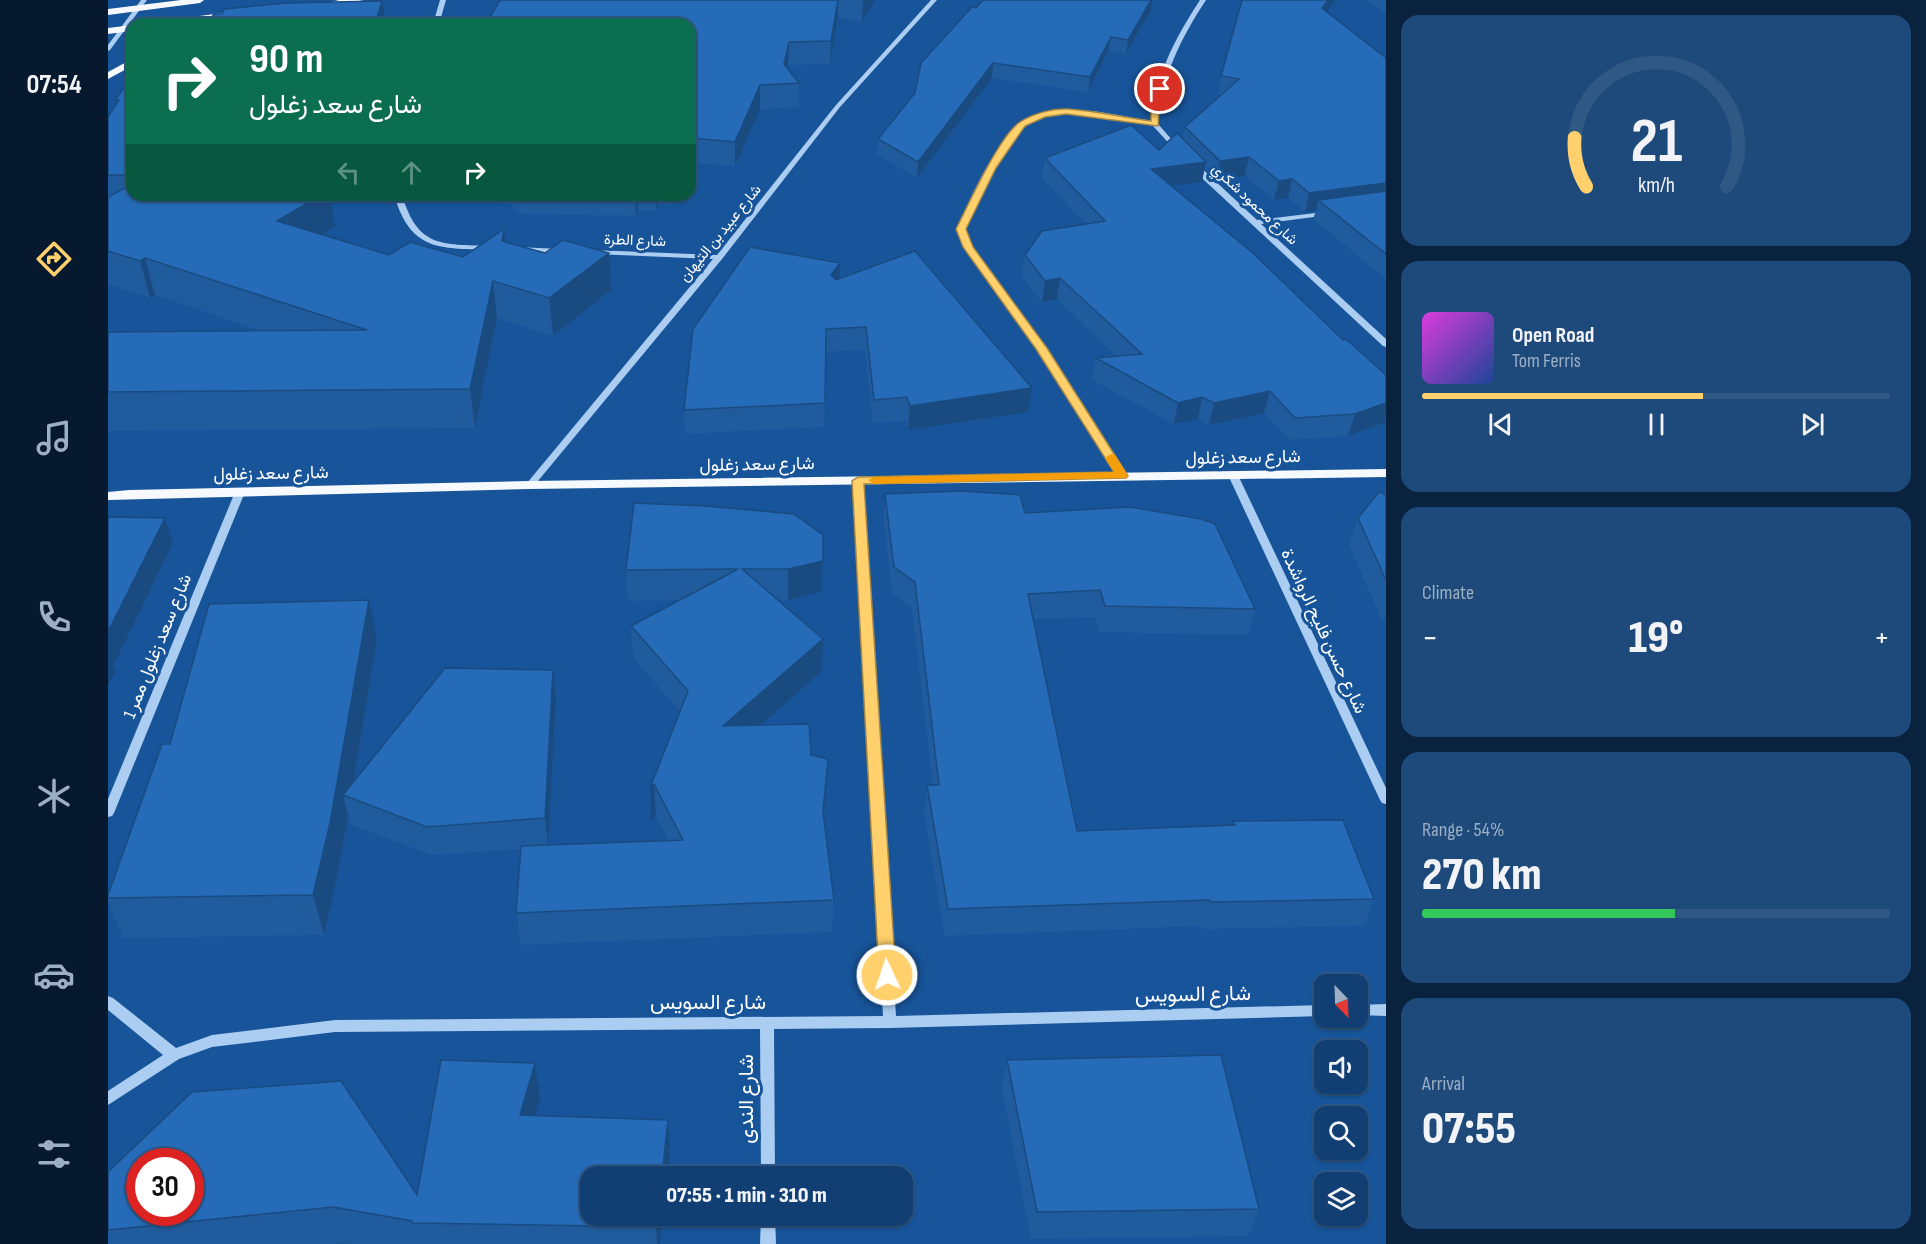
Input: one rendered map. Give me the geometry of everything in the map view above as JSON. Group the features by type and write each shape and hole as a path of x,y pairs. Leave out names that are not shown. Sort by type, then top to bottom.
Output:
{"main road":[{"path":"108,12 141,4 200,0"},
{"path":"312,6 360,0"},
{"path":"108,31 126,28"},
{"path":"108,76 126,66"},
{"name":"شارع سعد زغلول","path":"108,496 530,485 1386,473"},
{"name":"شارع سعد زغلول","path":"108,491 129,494"}],"street":[{"path":"438,18 443,0"},
{"name":"شارع عبيد بن التيهان","path":"530,485 719,257 838,106 934,0"},
{"path":"1122,476 1041,348 968,247 961,229 992,168 1022,124 1032,119 1066,111 1155,124 1156,100 1164,77 1181,34 1203,0"},
{"path":"133,18 141,4"},
{"path":"108,49 126,30"},
{"name":"شارع محمود شكري","path":"1155,124 1182,154 1386,344"},
{"path":"400,201 405,219 418,236 464,247 499,248"},
{"path":"1255,223 1342,211"},
{"path":"511,249 568,251"},
{"name":"شارع الطرة","path":"580,252 719,257"},
{"name":"شارع حسن فليح الرواشدة","path":"1233,475 1386,800"},
{"path":"858,481 890,1022"},
{"name":"شارع سعد زغلول ممر 1","path":"108,813 240,492"},
{"path":"108,1002 174,1055"},
{"path":"1368,1010 1386,1010"},
{"name":"شارع السويس","path":"108,1099 174,1055 212,1041 335,1026 890,1022 1314,1011"},
{"name":"شارع الندى","path":"767,1022 768,1166"},
{"path":"768,1226 768,1244"}],"building":[{"path":"500,0 838,0 831,41 789,42 784,64 799,83 760,85 735,142 696,138 696,18 490,18"},
{"path":"983,0 1151,0 1128,40 1111,37 1090,77 993,63 918,162 878,139 915,93 921,63 972,7 976,8"},
{"path":"1242,0 1328,0 1322,8 1386,58 1386,183 1309,193 1292,179 1279,181 1249,157 1220,161 1185,127 1239,79 1221,76"},
{"path":"382,1 377,18 211,18 214,14 222,14 224,9 286,3"},
{"path":"126,85 126,175 108,175 108,117 119,100 115,100"},
{"path":"1131,125 1159,150 1177,133 1206,162 1151,169 1254,254 1343,340 1346,339 1386,375 1386,403 1355,414 1295,418 1270,391 1214,403 1202,397 1178,403 1096,358 1142,354 1060,278 1045,281 1025,255 1042,231 1105,221 1045,158"},
{"path":"126,187 126,201 311,201 277,221 389,255 410,242 463,257 504,229 502,241 545,253 563,240 609,253 549,298 493,281 470,389 108,392 108,332 367,330 145,258 140,261 108,251 108,197"},
{"path":"1386,191 1386,254 1318,200"},
{"path":"750,247 840,263 831,275 836,280 915,251 1032,388 910,406 907,397 874,400 866,327 826,329 825,403 684,410 693,329"},
{"path":"961,491 1020,495 1025,513 1130,507 1201,519 1215,524 1255,609 1105,606 1100,590 1028,594 1077,831 1235,825 1233,821 1343,820 1374,899 1211,902 1210,900 948,909 927,785 939,785 915,582 894,567 885,494"},
{"path":"1379,492 1386,494 1386,580 1358,518"},
{"path":"634,503 706,506 794,514 823,535 823,561 788,569 742,569 823,639 723,726 809,724 811,755 828,759 823,811 834,900 516,913 521,846 683,840 654,784 650,788 688,691 631,626 738,569 626,570"},
{"path":"108,517 165,518 108,632"},
{"path":"369,600 330,823 313,895 108,898 162,744 170,744 209,604"},
{"path":"445,668 553,670 545,818 427,827 343,795"},
{"path":"1221,1055 1259,1209 1037,1212 1007,1060"},
{"path":"441,1060 535,1063 520,1115 668,1120 663,1166 580,1166 580,1226 412,1223 412,1221 333,1207 204,1220 204,1148 133,1148 192,1092 341,1081 417,1195"},
{"path":"126,1155 126,1226 147,1226 108,1230 108,1172"},
{"path":"595,1226 656,1226 656,1227"}],"slow traffic":[{"path":"874,480 1122,476 1111,458"}],"route":[{"path":"887,975 858,481 1122,476 1041,348 978,263 961,229 992,168 1022,124 1043,115 1066,111 1155,124 1156,100 1160,89"}]}
